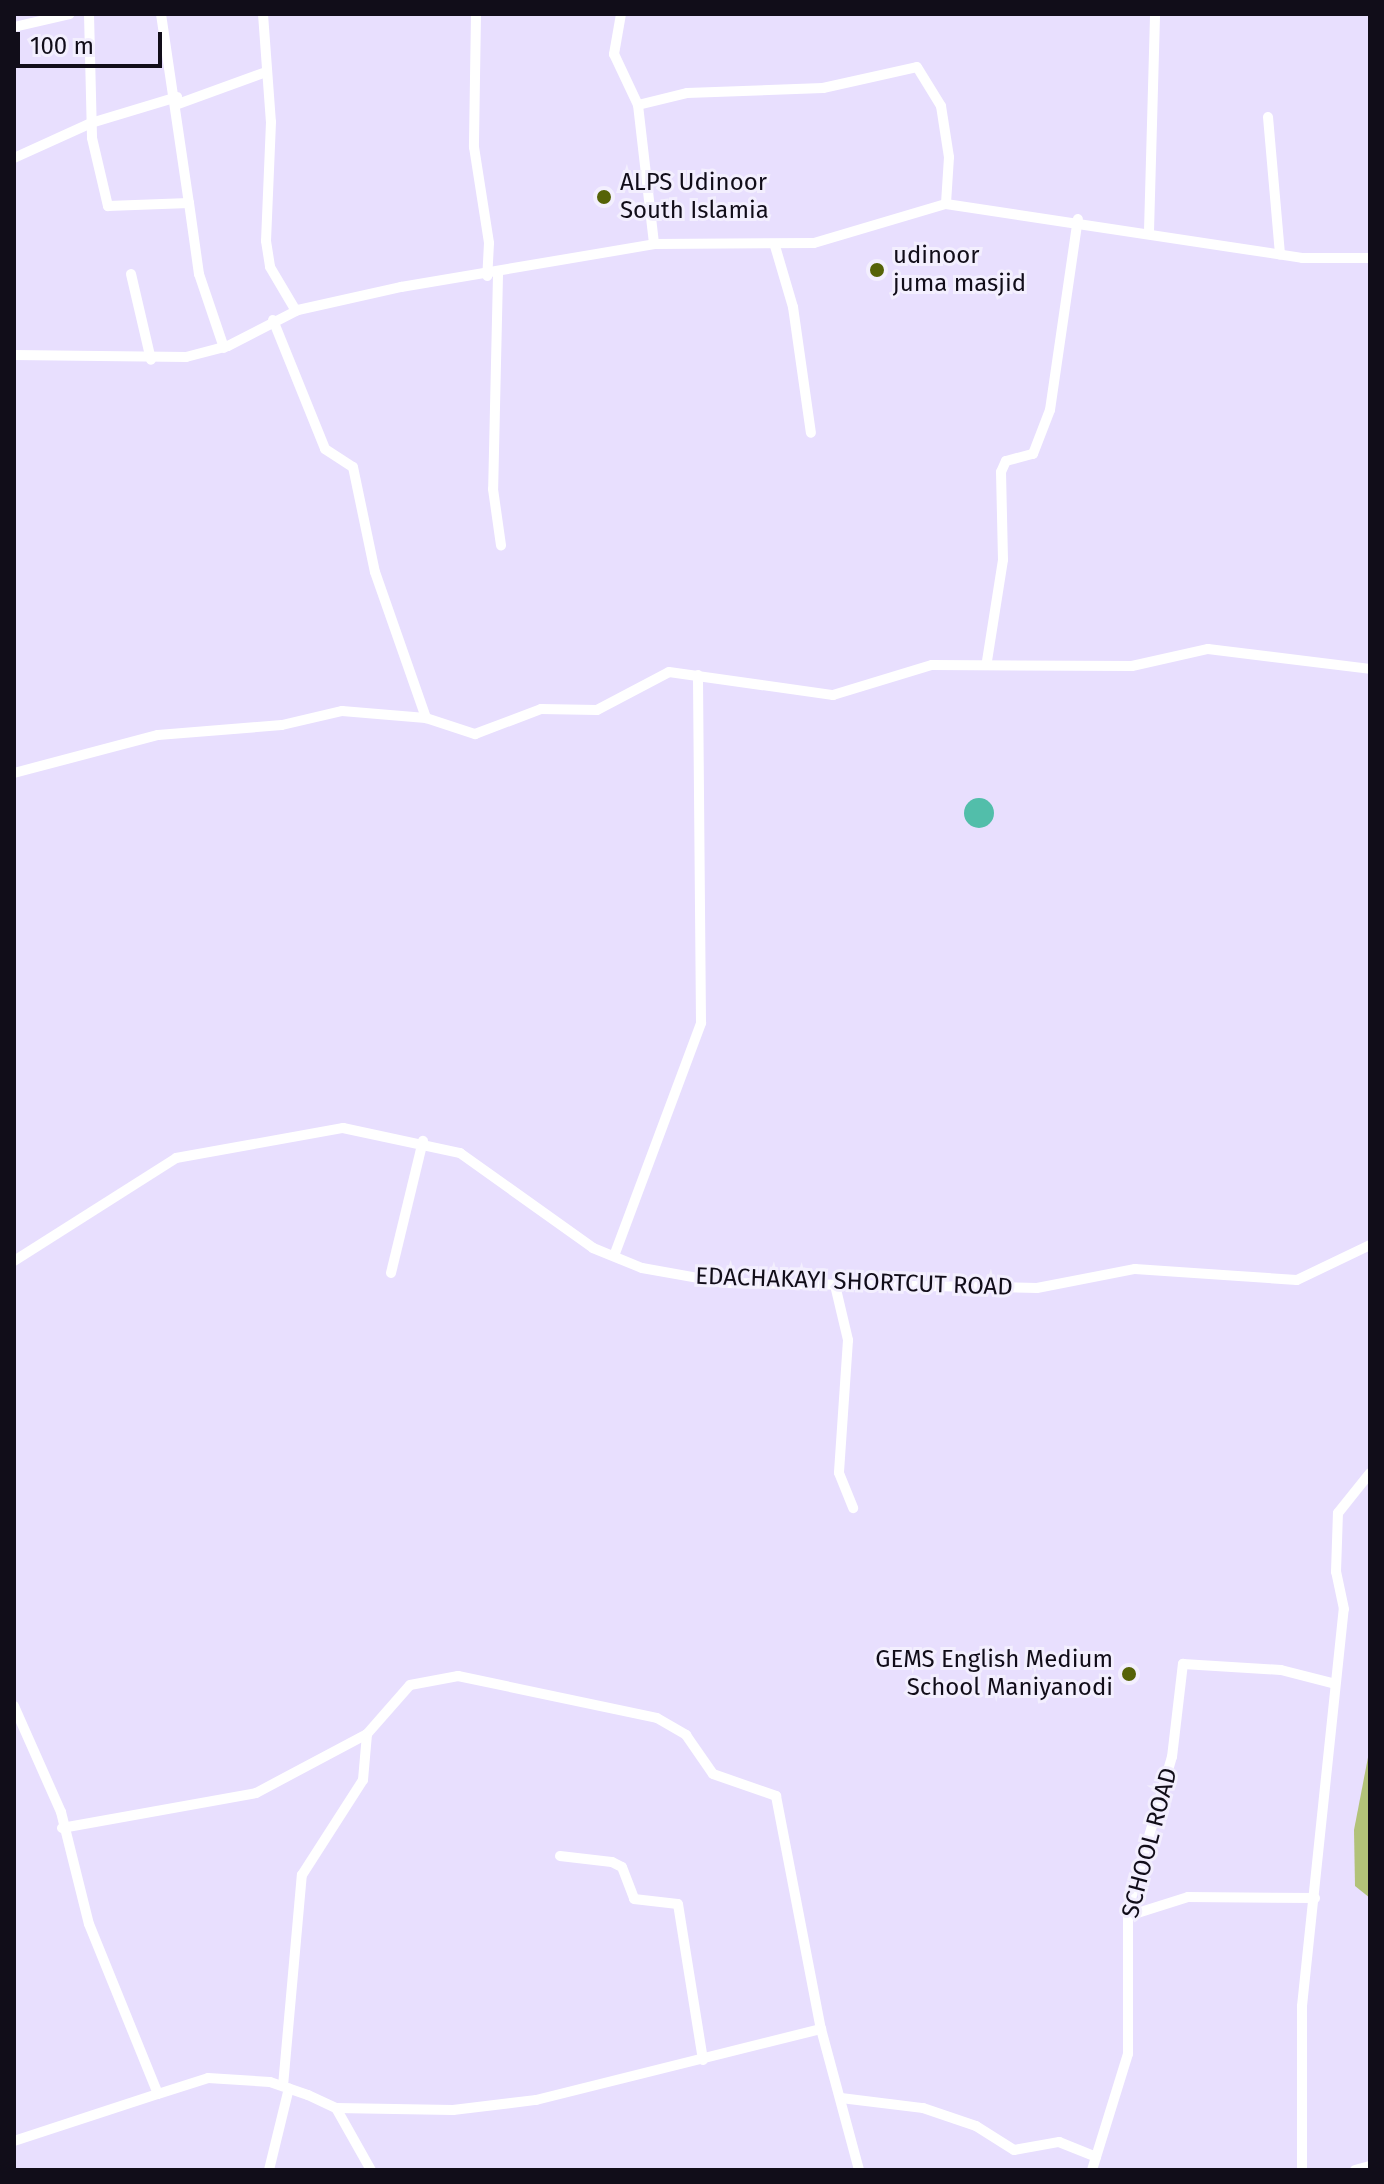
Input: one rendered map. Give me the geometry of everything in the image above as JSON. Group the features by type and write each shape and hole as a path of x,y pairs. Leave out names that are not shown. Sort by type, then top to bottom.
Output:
{"street":[{"path":"14,27 70,14"},
{"path":"89,14 91,123 108,206 189,203"},
{"path":"161,14 178,100 199,274 224,348"},
{"path":"263,14 271,122 266,241 270,267 296,311"},
{"path":"476,14 474,147 492,276 493,489 501,545"},
{"path":"621,14 614,54 638,105 654,244"},
{"path":"1149,231 1155,14"},
{"path":"638,105 687,93 823,88 917,67 941,106 949,157 946,204"},
{"path":"14,158 91,123 266,72"},
{"path":"1268,117 1280,254"},
{"path":"14,355 151,360 224,348 273,320 296,311 654,244 775,246 844,237 946,204 1078,219 1280,254 1370,258"},
{"path":"987,661 1003,560 1001,472 1006,461 1033,454 1050,410 1078,219"},
{"path":"775,246 793,307 811,433"},
{"path":"131,274 151,360"},
{"path":"273,320 325,449 353,467 375,572 426,718"},
{"path":"14,773 158,735 282,725 342,711 426,718 475,734 541,709 597,710 656,673 698,675 833,695 932,665 987,661 1132,666 1208,649 1370,669"},
{"path":"614,1256 701,1023 698,675"},
{"name":"EDACHAKAYI SHORTCUT ROAD","path":"14,1261 176,1158 343,1128 423,1141 460,1153 558,1228 614,1256 726,1283 1037,1288 1135,1269 1297,1280 1370,1245"},
{"path":"391,1273 423,1141"},
{"path":"835,1285 848,1340 839,1473 853,1508"},
{"path":"1302,2170 1302,2006 1315,1898 1332,1683 1344,1609 1336,1572 1338,1513 1370,1473"},
{"name":"SCHOOL ROAD","path":"1092,2170 1128,2054 1128,1916 1172,1757 1183,1664 1281,1670 1332,1683"},
{"path":"62,1828 256,1793 367,1734 410,1685 458,1676 657,1718 686,1735 713,1774 776,1796 782,1807 821,2029 859,2170"},
{"path":"14,1706 62,1828 89,1924 158,2094"},
{"path":"269,2170 286,2087 302,1875 363,1780 367,1734"},
{"path":"560,1856 612,1862 622,1867 634,1899 678,1904 703,2060"},
{"path":"1128,1916 1188,1897 1315,1898"},
{"path":"14,2141 208,2078 286,2087 336,2108 453,2110 536,2100 821,2029"},
{"path":"841,2098 923,2108 976,2126 1014,2150 1059,2142 1096,2157"},
{"path":"336,2108 371,2170"},
{"path":"1355,2170 1370,2166"}],"shaded area":[{"path":"979,798 990,802 994,813 990,824 979,828 968,824 964,813 968,802"},
{"path":"1370,1747 1370,1898 1355,1886 1354,1830"}],"place":[{"name":"ALPS Udinoor South Islamia","path":"604,197"},
{"name":"udinoor juma masjid","path":"877,270"},
{"name":"GEMS English Medium School Maniyanodi","path":"1129,1674"}]}
